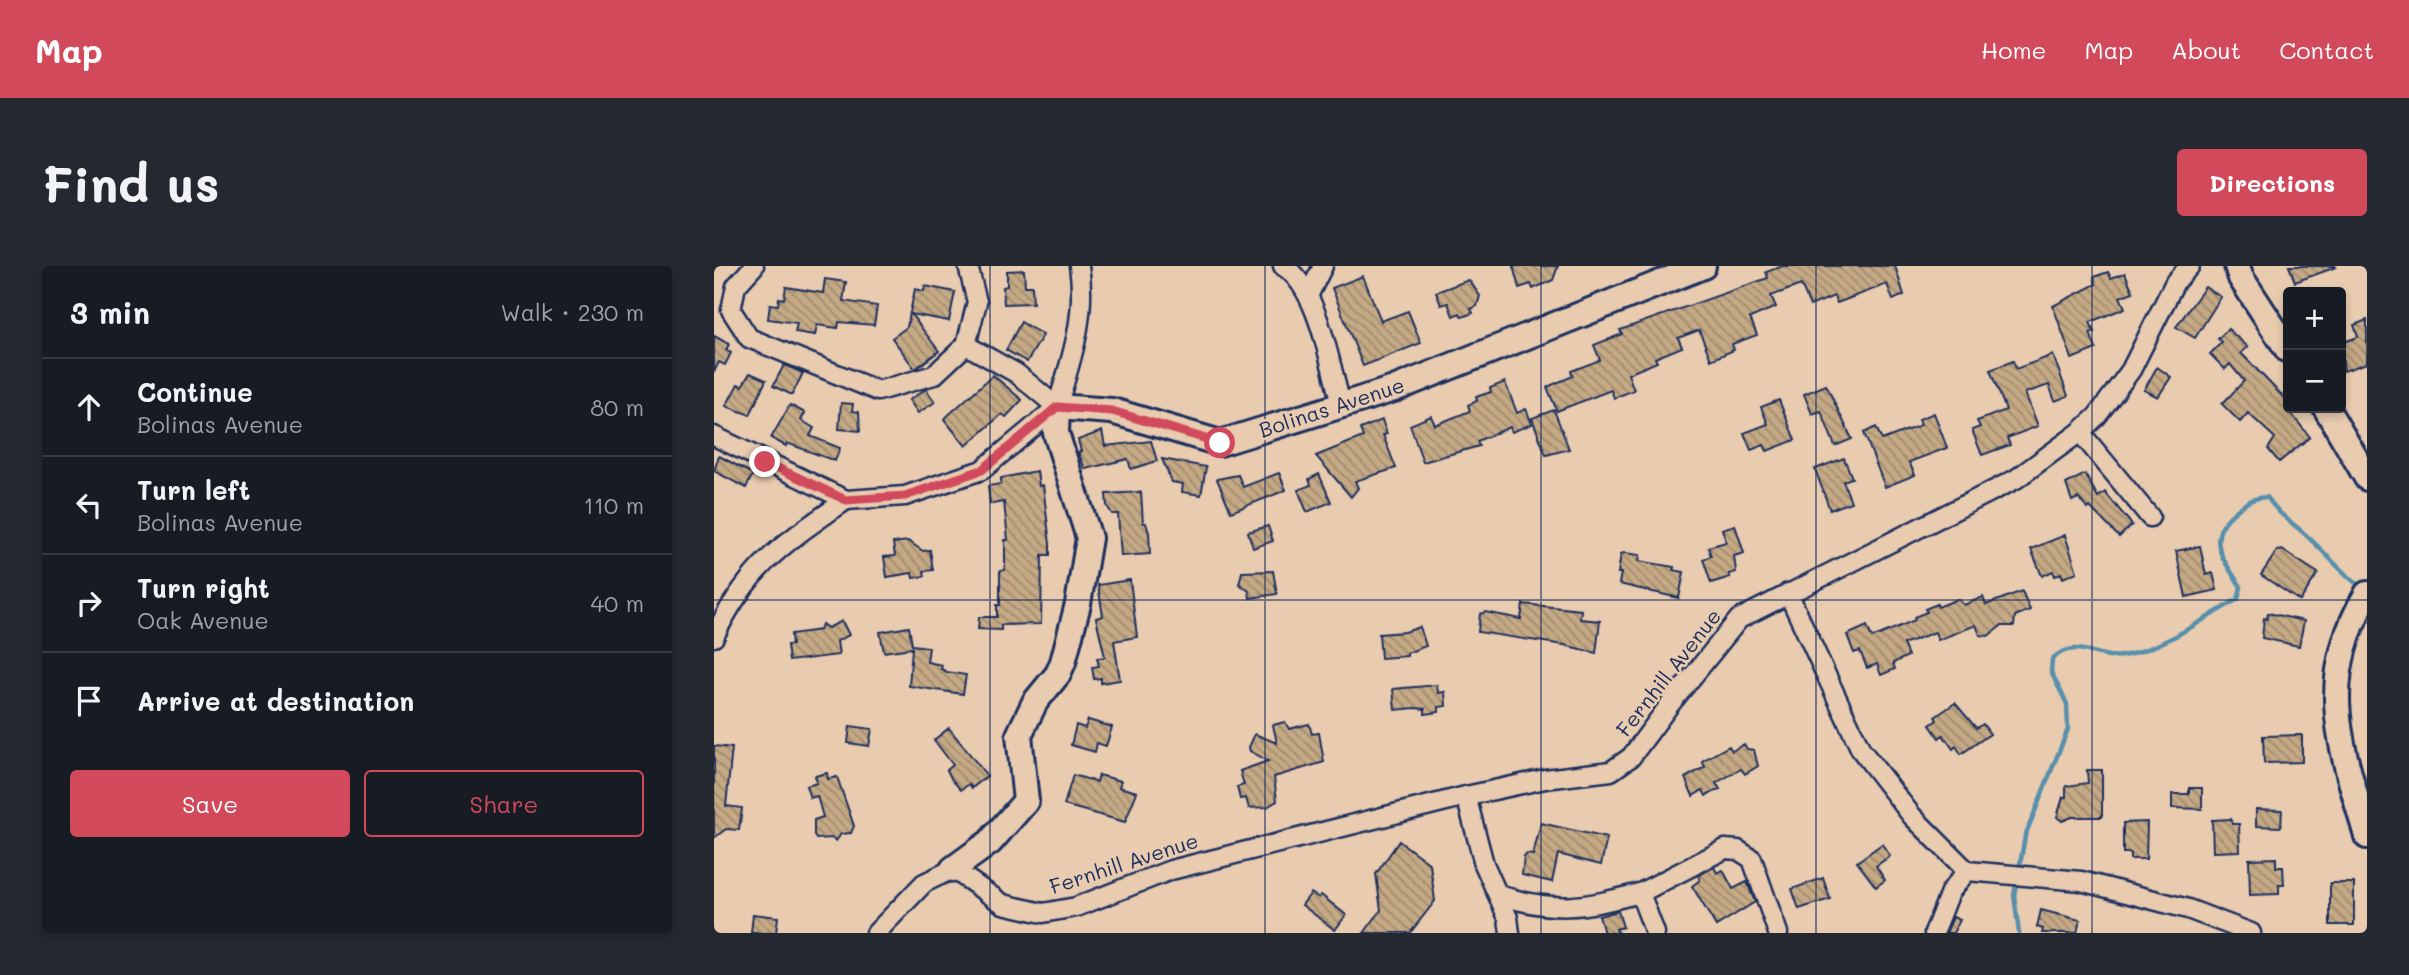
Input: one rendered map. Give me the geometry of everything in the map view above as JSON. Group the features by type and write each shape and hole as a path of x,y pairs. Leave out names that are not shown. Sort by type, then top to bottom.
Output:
{"street":[{"path":"754,266 737,286 731,310 749,338 878,391 934,375 966,345 977,302 968,266"},
{"path":"876,933 924,883 953,869 990,842 1026,801 1019,735 1035,702 1058,674 1078,604 1089,538 1056,433 1057,407 1079,332 1082,287 1079,266"},
{"path":"1283,266 1309,294 1342,408"},
{"path":"1309,294 1323,266"},
{"name":"Bolinas Avenue","path":"1057,407 1112,411 1220,443 1342,408 1703,266"},
{"name":"Fernhill Avenue","path":"953,869 1003,904 1043,913 1076,907 1171,870 1466,796 1545,779 1611,771 1631,757 1739,619 2016,479 2080,432 2097,416 2131,370 2175,282 2190,266"},
{"path":"2237,266 2241,278 2283,342"},
{"path":"966,345 1016,373 1057,407"},
{"path":"714,436 846,500 905,496 982,470 1057,407"},
{"path":"2329,413 2367,478"},
{"path":"2080,432 2150,517"},
{"path":"714,637 729,606 773,551 846,500"},
{"path":"1788,593 1861,750 1912,816 1967,871 2081,881 2188,909 2251,933"},
{"path":"2365,597 2344,640 2337,667 2334,698 2351,780 2367,836"},
{"path":"1466,796 1484,864 1508,918 1510,933"},
{"path":"1499,895 1537,906 1561,908 1597,904 1640,893 1725,849 1738,850 1752,859 1778,933"},
{"path":"1934,933 1950,892 1967,871"},
{"path":"1640,893 1655,933"}],"building":[{"path":"1513,266 1558,266 1553,280 1533,289 1531,284 1519,288"},
{"path":"1783,266 1895,266 1904,295 1893,300 1887,284 1837,303 1834,296 1810,306 1801,285 1771,296 1776,307 1750,318 1757,335 1732,344 1734,350 1711,360 1699,330 1678,338 1682,347 1655,358 1657,362 1628,374 1634,390 1614,398 1611,390 1557,411 1547,387 1573,376 1571,371 1600,360 1594,345 1622,334 1620,330 1768,278 1766,272"},
{"path":"2289,266 2335,266 2336,267 2295,282"},
{"path":"1024,270 1025,286 1032,286 1033,303 1004,304 1003,287 1007,286 1007,271"},
{"path":"2108,272 2111,278 2125,273 2133,292 2120,297 2125,308 2090,322 2094,332 2090,333 2096,349 2072,359 2053,306 2096,284 2094,277"},
{"path":"1363,276 1381,321 1408,311 1421,343 1363,366 1332,288"},
{"path":"825,279 846,282 843,301 877,306 874,325 839,322 838,328 817,325 815,335 795,332 797,323 768,319 770,304 778,305 779,298 784,299 786,287 823,293"},
{"path":"1469,280 1480,296 1477,306 1471,309 1473,313 1462,317 1460,313 1453,316 1448,303 1441,305 1436,292"},
{"path":"925,286 955,292 949,321 911,314 939,351 915,369 892,338 907,327 915,289 924,291"},
{"path":"2205,287 2221,297 2195,338 2176,327"},
{"path":"2367,320 2367,363 2346,370 2346,341 2358,337 2354,325"},
{"path":"1021,322 1043,335 1027,362 1006,350"},
{"path":"2228,329 2248,347 2241,353 2283,397 2283,413 2291,413 2310,437 2279,462 2268,449 2275,438 2248,413 2240,422 2222,404 2244,381 2230,364 2225,369 2210,354 2222,342 2218,339"},
{"path":"714,336 729,344 726,350 731,353 725,365 719,362 714,372"},
{"path":"2053,355 2068,396 2055,401 2049,385 2025,393 2038,426 2007,438 2010,445 1982,455 1972,430 1980,427 1977,421 2006,410 1990,370 2013,361 2016,369"},
{"path":"784,365 803,373 792,395 773,386"},
{"path":"2157,367 2171,377 2158,397 2144,390"},
{"path":"750,373 766,380 750,415 726,406 738,384 742,386"},
{"path":"993,375 1022,400 1006,417 1002,414 966,446 944,419"},
{"path":"1505,382 1517,413 1526,409 1532,424 1512,432 1510,427 1477,441 1479,446 1423,462 1410,425 1431,416 1435,425 1470,411 1468,405 1477,401 1476,397 1491,392 1490,388"},
{"path":"1826,385 1852,439 1835,446 1821,411 1812,414 1804,394"},
{"path":"926,389 935,402 918,413 909,400"},
{"path":"1779,400 1795,440 1767,451 1764,445 1751,450 1744,433 1768,424 1761,407"},
{"path":"841,403 853,404 852,411 859,412 860,431 839,429"},
{"path":"790,405 805,413 801,420 814,428 810,436 840,448 835,461 787,443 786,446 771,438"},
{"path":"1554,410 1569,449 1546,455 1532,418"},
{"path":"1934,413 1947,448 1909,462 1915,475 1885,487 1864,433 1876,427 1882,440 1921,425 1919,419"},
{"path":"1382,420 1387,434 1383,435 1396,468 1355,481 1358,488 1351,497 1316,456 1363,437 1360,429"},
{"path":"1102,431 1105,446 1151,441 1157,461 1131,469 1128,459 1085,469 1078,452 1081,451 1078,440"},
{"path":"719,456 753,474 746,488 714,471"},
{"path":"1844,458 1852,478 1843,481 1851,502 1830,510 1815,469"},
{"path":"1162,459 1206,467 1201,495 1182,492 1183,484 1172,482"},
{"path":"1037,471 1039,486 1043,485 1050,544 1050,555 1042,555 1041,624 1001,625 1001,630 978,629 979,617 997,617 997,605 1000,605 1000,571 1005,570 1005,540 1008,540 1004,502 990,504 988,486 1001,484 1001,478"},
{"path":"1279,473 1286,490 1231,512 1217,479 1238,475 1243,487"},
{"path":"1319,474 1331,502 1307,512 1298,490 1311,485 1309,479"},
{"path":"2085,474 2098,497 2105,492 2132,525 2119,537 2090,507 2088,509 2078,498 2072,501 2066,484"},
{"path":"1141,492 1143,523 1146,523 1149,533 1150,554 1121,556 1118,514 1112,514 1107,506 1106,494"},
{"path":"1735,525 1744,553 1734,556 1736,572 1729,574 1730,577 1711,583 1703,559 1711,556 1708,547 1726,542 1722,529"},
{"path":"1268,526 1273,541 1253,548 1248,532"},
{"path":"2065,535 2077,572 2063,578 2061,573 2055,576 2053,571 2042,576 2031,549"},
{"path":"908,541 923,551 930,550 933,570 924,571 925,576 913,578 912,573 887,577 884,557 895,556 893,543"},
{"path":"2200,546 2206,575 2213,573 2217,590 2186,597 2176,551"},
{"path":"2282,550 2318,573 2300,601 2261,575 2277,551"},
{"path":"1621,554 1640,555 1639,561 1674,567 1673,570 1684,572 1679,598 1619,584"},
{"path":"1273,571 1277,594 1250,598 1249,591 1239,584 1242,572"},
{"path":"1130,580 1137,637 1114,641 1120,680 1101,683 1101,678 1094,679 1092,667 1099,666 1097,658 1105,657 1096,618 1103,616 1098,585"},
{"path":"2022,591 2030,610 2015,616 2014,626 2001,626 1988,636 1980,635 1976,625 1938,640 1935,632 1903,644 1908,656 1893,663 1895,669 1881,675 1877,664 1867,668 1860,651 1854,653 1847,635 1867,626 1872,638 1915,620 1914,617 1927,612 1925,609 1937,604 1938,607 1958,599 1964,605 1983,597 1986,605"},
{"path":"1523,604 1581,610 1580,619 1600,621 1596,653 1564,645 1478,632 1480,614 1485,612 1521,619"},
{"path":"2268,613 2304,621 2299,646 2262,638 2264,618 2267,619"},
{"path":"842,621 849,635 837,641 839,655 789,661 787,645 792,645 791,634 820,630 822,624 828,628"},
{"path":"909,627 912,645 929,647 927,662 942,665 941,669 947,672 966,675 963,694 909,686 912,648 884,652 880,632"},
{"path":"1420,627 1426,646 1407,653 1407,656 1381,658 1379,634 1405,632"},
{"path":"1437,685 1438,693 1445,692 1446,706 1439,707 1439,712 1425,714 1425,709 1415,708 1395,710 1393,689"},
{"path":"1955,703 1976,728 1983,724 1990,734 1961,754 1956,746 1953,749 1943,735 1939,738 1930,725 1937,720 1935,717"},
{"path":"1088,720 1112,727 1106,746 1097,743 1095,752 1071,745 1076,725 1085,728"},
{"path":"1285,722 1289,729 1309,724 1312,734 1319,733 1324,762 1274,777 1277,801 1267,807 1249,808 1246,798 1240,799 1237,787 1244,785 1240,771 1268,761 1250,751 1249,747 1255,734 1277,743 1273,725"},
{"path":"850,726 872,729 869,746 848,743"},
{"path":"949,728 987,776 972,788 969,784 961,790 952,780 947,770 953,765 934,740"},
{"path":"2302,735 2302,762 2264,763 2263,736"},
{"path":"1744,744 1747,749 1754,750 1758,766 1745,774 1741,769 1716,783 1720,789 1706,796 1703,790 1693,796 1685,778 1705,767 1702,761 1729,746 1732,751"},
{"path":"714,746 732,748 726,806 742,808 739,830 726,829 714,838"},
{"path":"2087,770 2102,770 2102,817 2072,817 2062,821 2057,817 2063,797 2066,797 2066,786 2088,783"},
{"path":"827,773 828,779 837,777 854,826 851,833 841,834 836,841 832,838 816,839 814,820 823,817 817,796 810,798 806,786 817,783 815,776"},
{"path":"1073,775 1097,782 1099,775 1121,781 1119,787 1137,792 1125,822 1064,805"},
{"path":"2189,788 2202,788 2202,809 2172,808 2172,794 2189,794"},
{"path":"2256,809 2282,810 2281,827 2256,826"},
{"path":"2231,819 2232,824 2239,824 2240,851 2213,852 2212,820"},
{"path":"2147,822 2146,859 2130,859 2130,853 2123,853 2123,823"},
{"path":"1541,823 1607,838 1601,865 1558,854 1552,882 1522,875 1524,857 1527,854 1533,855"},
{"path":"1399,841 1430,864 1435,901 1410,933 1364,933 1381,910 1376,874"},
{"path":"1882,844 1890,856 1876,866 1885,880 1876,887 1857,862"},
{"path":"2276,858 2276,867 2283,867 2284,885 2279,885 2279,894 2250,895 2249,859"},
{"path":"1714,867 1717,873 1723,870 1733,889 1747,882 1755,902 1716,926 1692,886 1700,880 1698,876"},
{"path":"1823,878 1830,899 1799,909 1792,889"},
{"path":"2330,883 2354,883 2354,925 2330,925"},
{"path":"1311,893 1319,898 1321,895 1346,915 1335,930 1302,905"},
{"path":"2041,910 2080,920 2077,933 2042,933 2043,929 2037,927"},
{"path":"1618,911 1623,927 1616,929 1618,933 1604,933 1599,916"},
{"path":"753,914 778,917 776,933 751,933"},
{"path":"1953,917 1960,920 1953,933 1946,933"}],"waterway":[{"path":"2019,870 2025,836 2068,729 2067,704 2051,672 2052,659 2071,649 2106,656 2142,651 2184,631 2238,599 2241,587 2222,557 2218,538 2227,520 2244,504 2258,498 2267,497 2274,507 2361,587"},
{"path":"2017,879 2014,895 2019,933"}],"route":[{"path":"765,462 846,500 905,496 982,470 1057,407 1112,411 1220,443"}]}
